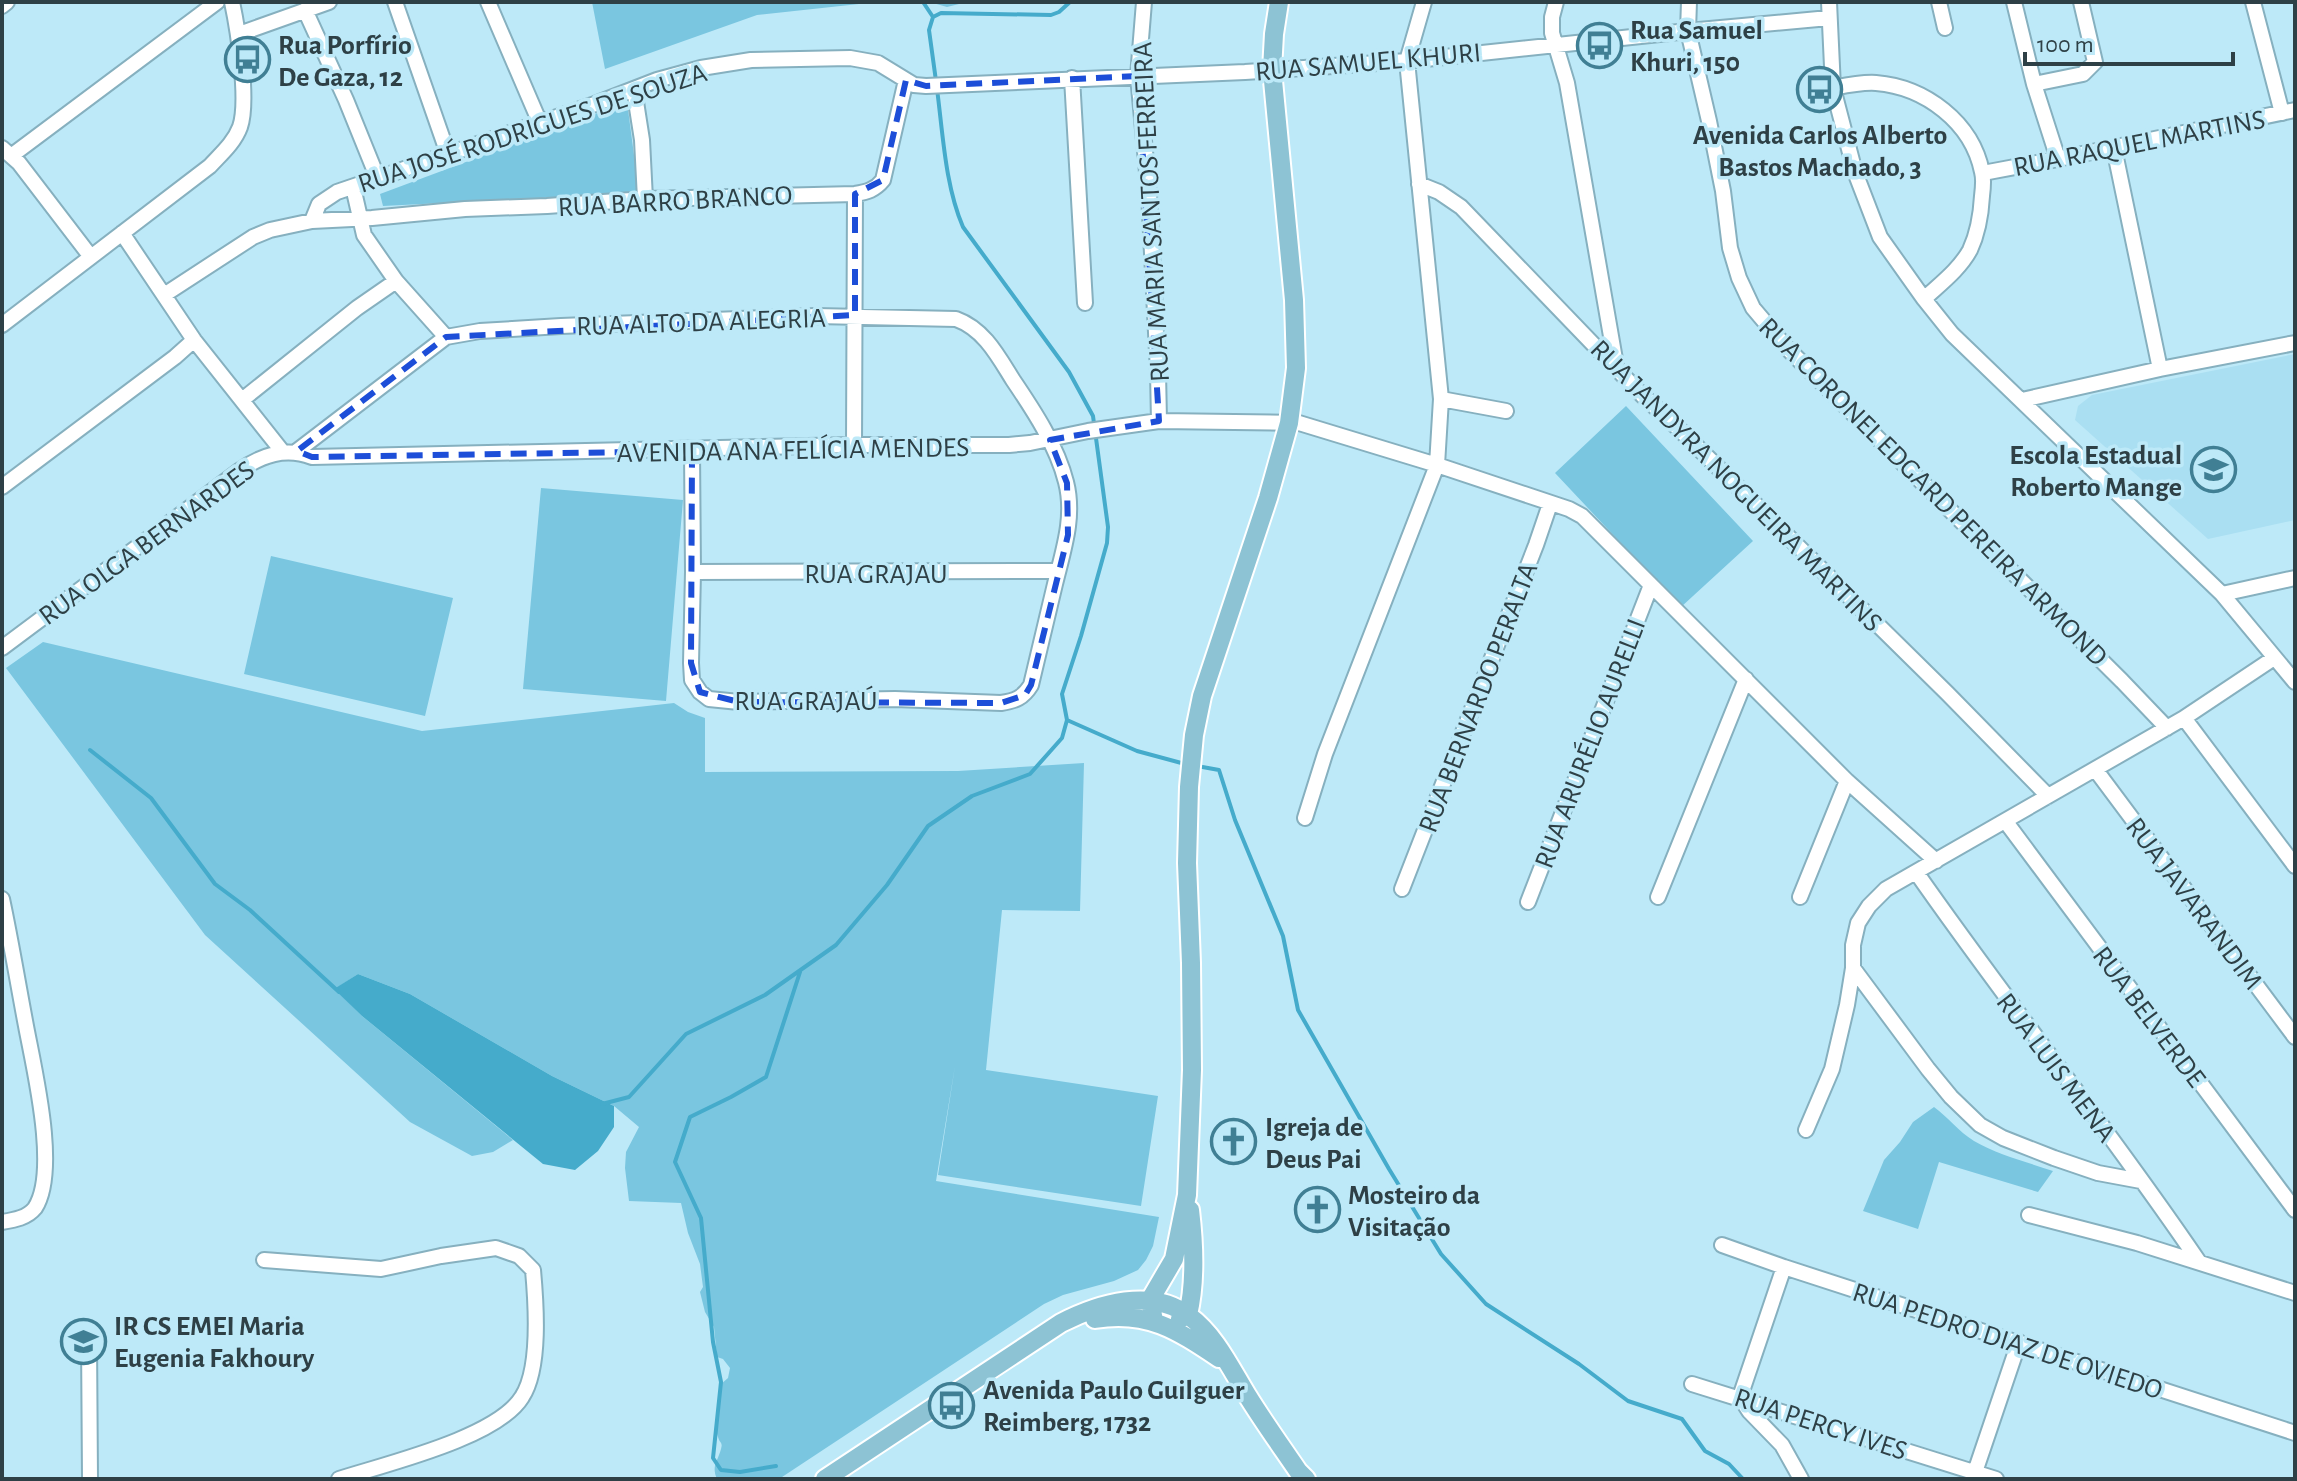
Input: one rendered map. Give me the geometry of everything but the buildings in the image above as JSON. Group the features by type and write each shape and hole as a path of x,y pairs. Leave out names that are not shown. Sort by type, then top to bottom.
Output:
{"main road":[{"path":"1150,1300 1174,1259 1187,1195 1192,1070 1187,863 1191,765 1202,696 1268,498 1289,423 1296,368 1294,300 1272,70 1279,2"},
{"path":"1187,1195 1192,1229 1193,1275 1188,1315"},
{"path":"1131,1301 1162,1281"},
{"path":"1150,1300 1161,1324"},
{"path":"825,1479 1061,1323 1088,1310 1150,1300 1188,1315 1207,1333 1258,1413 1306,1479"},
{"path":"1161,1324 1188,1315"},
{"path":"1061,1323 1130,1316 1161,1324 1228,1365"}],"street":[{"path":"2,6 7,2"},
{"path":"91,257 19,163 7,152 217,2"},
{"path":"2,325 210,166 232,143 243,114 239,34 232,2"},
{"path":"239,34 329,2"},
{"path":"395,2 448,154"},
{"path":"488,2 540,123"},
{"name":"RUA MARIA SANTOS FERREIRA","path":"1144,2 1138,76 1149,194 1159,421"},
{"path":"1305,818 1325,754 1437,465 1441,399 1407,61 1424,2"},
{"path":"1556,2 1552,33 1567,83 1616,366"},
{"name":"RUA CORONEL EDGARD PEREIRA ARMOND","path":"1689,2 1688,31 1715,149 1730,248 1753,308 1794,355 2167,728"},
{"path":"1829,2 1833,88 1855,172 1880,237 1952,334 2222,594 2295,682"},
{"path":"1939,2 1945,28"},
{"path":"2014,2 2034,84 2058,159"},
{"path":"2034,84 2083,74 2095,62 2081,2"},
{"path":"2253,2 2289,112"},
{"path":"305,10 378,179"},
{"name":"RUA SAMUEL KHURI","path":"906,80 914,85 926,86 1407,61 1829,18"},
{"name":"RUA JOSÉ RODRIGUES DE SOUZA","path":"312,221 319,204 353,187 701,68 751,60 850,58 878,63 906,80"},
{"path":"1072,78 1085,303"},
{"path":"854,445 855,194 870,191 883,180 906,80"},
{"path":"1833,88 1864,83 1895,86 1915,92 1949,115 1974,148 1983,173 1982,209 1977,231 1957,269 1924,299"},
{"path":"634,89 642,140 645,199"},
{"name":"RUA RAQUEL MARTINS","path":"1983,173 2289,112"},
{"path":"2114,148 2160,369"},
{"name":"RUA JANDYRA NOGUEIRA MARTINS","path":"1419,184 1439,192 1461,207 1642,395 2048,796"},
{"path":"122,233 194,340 242,400 289,451 446,337 396,281 364,235 353,187"},
{"name":"RUA BARRO BRANCO","path":"164,295 253,237 312,221 453,209 645,199 855,194"},
{"path":"242,400 396,281"},
{"name":"RUA ALTO DA ALEGRIA","path":"446,337 480,331 561,326 855,315 956,319 979,332 1050,440"},
{"path":"2,487 194,340"},
{"path":"2022,400 2295,343"},
{"path":"1441,399 1506,411"},
{"name":"AVENIDA ANA FELÍCIA MENDES","path":"289,451 312,457 692,451 854,445 1009,445 1159,421 1299,423 1437,465 1582,516 1847,781 1936,861"},
{"path":"1050,440 1067,483 1070,509 1068,535 1058,571"},
{"name":"RUA OLGA BERNARDES","path":"2,648 252,461 289,451"},
{"name":"RUA GRAJAÚ","path":"692,451 692,680 709,699 739,702 895,699 1014,701 1025,695 1031,685 1058,571"},
{"name":"RUA BERNARDO PERALTA","path":"1402,889 1550,504"},
{"name":"RUA GRAJAU","path":"693,572 853,574 1058,571"},
{"path":"2222,594 2295,578"},
{"name":"RUA ARURÉLIO AURELLI","path":"1528,902 1651,585"},
{"path":"1806,1130 1832,1069 1847,1005 1853,945 1858,923 1869,906 1886,889 2184,718 2274,658"},
{"path":"1658,897 1746,679"},
{"path":"2184,718 2295,866"},
{"name":"RUA JAVARANDIM","path":"2095,769 2295,1037"},
{"path":"1800,897 1847,781"},
{"name":"RUA BELVERDE","path":"2006,822 2295,1210"},
{"name":"RUA LUIS MENA","path":"1916,872 2199,1262"},
{"path":"2,899 43,1125 45,1170 39,1198 30,1213 2,1222"},
{"path":"1853,968 1928,1069 1980,1125 2003,1138 2054,1158 2098,1173 2141,1181"},
{"path":"2029,1215 2137,1243 2295,1293"},
{"name":"RUA PEDRO DIAZ DE OVIEDO","path":"1722,1245 2295,1433"},
{"path":"264,1260 381,1269 496,1248 519,1256 533,1270 536,1334 532,1367 522,1397 498,1420 465,1438 339,1479"},
{"path":"1784,1267 1740,1397 1749,1411 1782,1445 1801,1479"},
{"path":"89,1339 90,1479"},
{"path":"1974,1476 2019,1342"},
{"name":"RUA PERCY IVES","path":"1692,1384 1740,1397 1974,1476 1996,1479"}],"highlighted area":[{"path":"1138,76 1159,421 1050,440 1067,483 1068,535 1031,685 1025,695 1001,703 739,702 700,692 691,663 692,451 312,457 297,451 446,337 855,315 855,194 883,180 906,80 926,86"}],"shaded area":[{"path":"592,2 967,2 947,7 933,3 859,4 757,15 605,69"},
{"path":"627,102 639,193 383,206 380,194"},
{"name":"Escola Estadual Roberto Mange","path":"2295,354 2295,520 2208,539 2075,420 2078,406 2092,395"},
{"path":"1626,406 1753,541 1681,607 1555,473"},
{"path":"541,488 683,500 666,701 523,689"},
{"path":"271,556 453,598 425,716 244,674"},
{"path":"43,642 422,731 674,703 705,718 705,772 958,771 1084,763 1080,911 1002,910 986,1070 1158,1096 1141,1206 938,1175 955,1066 936,1181 1159,1217 1153,1246 1146,1260 1138,1270 1114,1281 1063,1295 1044,1304 779,1479 717,1479 715,1467 722,1445 716,1427 720,1385 728,1378 730,1368 717,1357 714,1327 705,1312 700,1292 703,1287 700,1264 681,1203 629,1201 626,1152 639,1127 614,1106 552,1076 410,994 358,974 335,989 362,1016 513,1140 493,1152 472,1156 410,1122 205,935 6,668"},
{"path":"358,974 410,994 552,1076 614,1106 614,1127 598,1151 575,1170 543,1164 362,1016 334,989"},
{"path":"1934,1107 1983,1146 2053,1171 2038,1192 1939,1162 1918,1229 1863,1211 1884,1160 1913,1122"}],"waterway":[{"path":"923,2 933,17"},
{"path":"936,81 929,30 933,17 941,13 1051,15 1070,2"},
{"path":"602,1104 629,1097 686,1034 765,995 836,945 887,885 928,826 972,796 1030,774 1062,738 1067,720 1062,694 1107,543 1108,527 1093,416 1069,372 963,227 948,177 937,89"},
{"path":"1067,720 1137,751 1185,764"},
{"path":"90,750 151,798 215,884 250,910 339,992"},
{"path":"1197,766 1219,770 1235,820 1283,936 1298,1010 1441,1254 1486,1304 1579,1364 1628,1401 1682,1419 1705,1451 1729,1464 1743,1479"},
{"path":"776,1466 740,1472 721,1470 713,1458 721,1382 713,1342 701,1218 675,1162 690,1117 766,1077 800,972"}],"place":[{"name":"Rua Samuel Khuri, 150","path":"1599,45"},
{"name":"Rua Porfírio De Gaza, 12","path":"247,60"},
{"name":"Avenida Carlos Alberto Bastos Machado, 3","path":"1820,90"},
{"name":"Escola Estadual Roberto Mange","path":"2213,470"},
{"name":"Igreja de Deus Pai","path":"1234,1142"},
{"name":"Mosteiro da Visitação","path":"1317,1210"},
{"name":"IR CS EMEI Maria Eugenia Fakhoury","path":"83,1341"},
{"name":"Avenida Paulo Guilguer Reimberg, 1732","path":"952,1405"}]}
